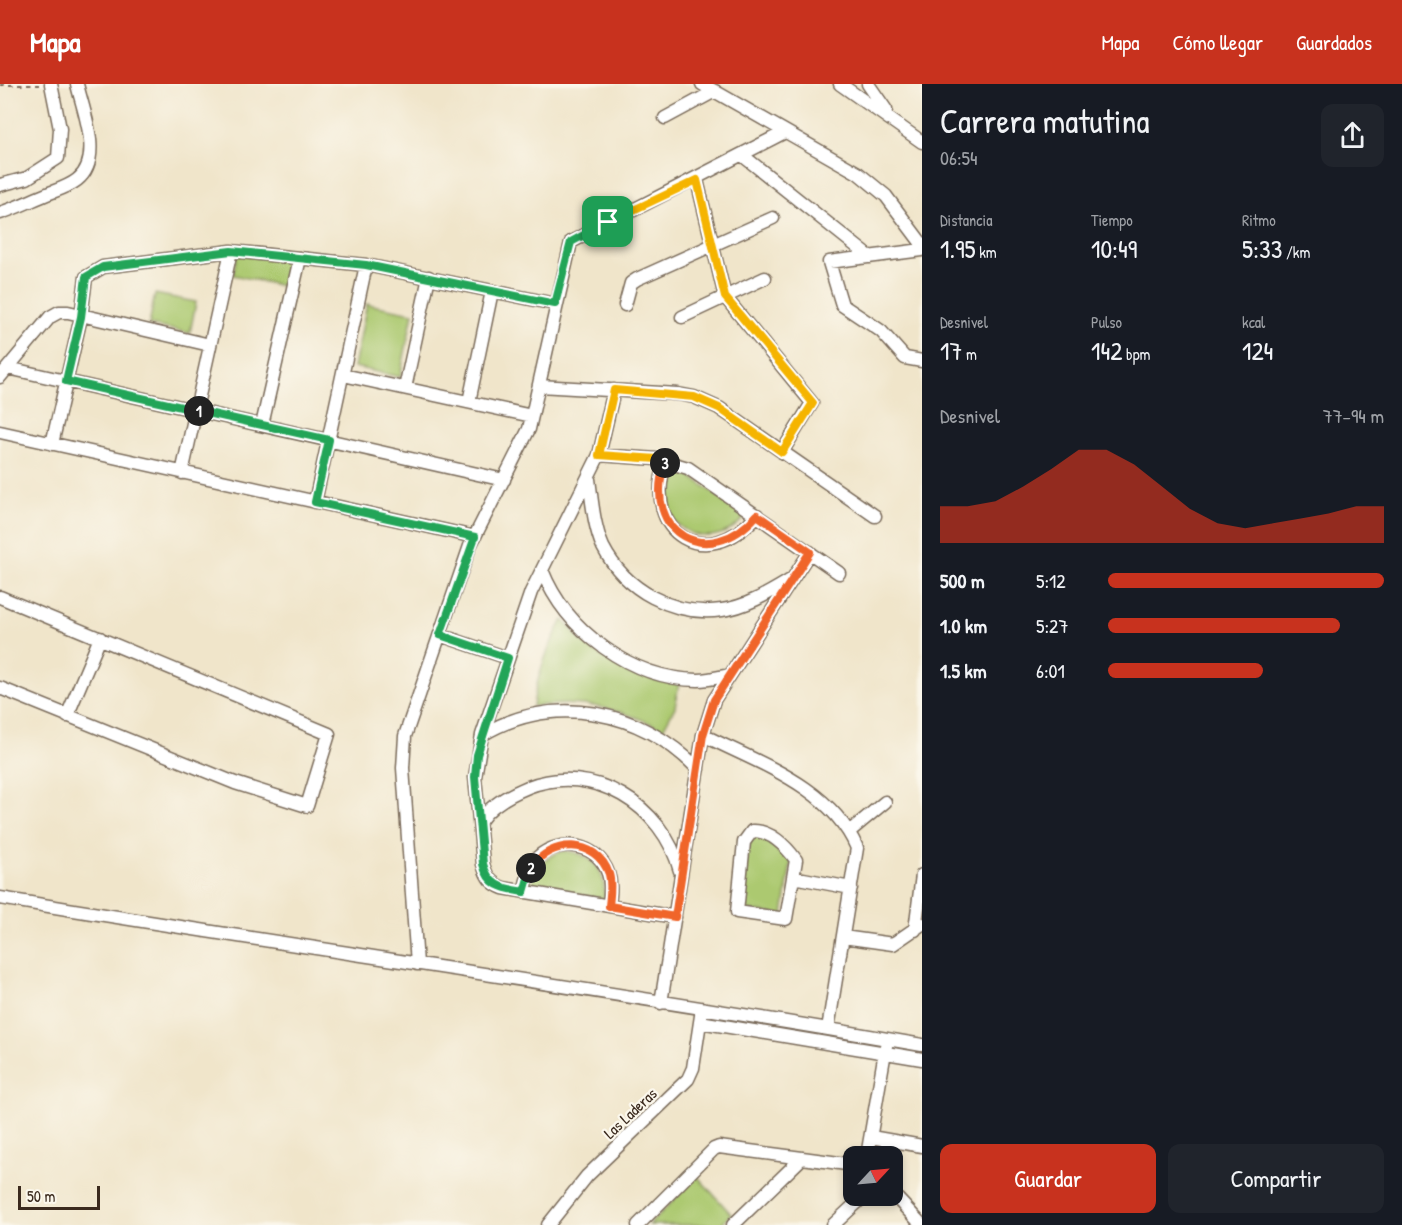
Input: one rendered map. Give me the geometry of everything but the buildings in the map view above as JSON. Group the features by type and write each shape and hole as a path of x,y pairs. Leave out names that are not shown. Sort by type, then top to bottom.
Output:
{"street":[{"path":"0,185 27,178 58,158 60,129 51,84"},
{"path":"2,212 67,186 78,180 85,170 90,157 90,142 77,84"},
{"path":"702,84 858,173 879,190 922,244"},
{"path":"840,84 922,142"},
{"path":"868,84 896,122"},
{"path":"665,118 715,91"},
{"path":"417,964 403,768 405,736 475,537 529,429 555,304 571,242 697,180 786,132"},
{"path":"742,155 870,257"},
{"path":"697,180 725,297 813,403 782,452"},
{"path":"625,305 631,283 637,279 773,218"},
{"path":"922,250 829,262 842,305 881,331 905,358 922,361"},
{"path":"52,444 81,317 86,277 92,271 103,267 231,251 366,265 555,304"},
{"path":"182,473 231,251"},
{"path":"262,425 300,258"},
{"path":"315,502 366,265"},
{"path":"405,388 429,277"},
{"path":"682,317 765,278"},
{"path":"469,402 492,291"},
{"path":"4,372 50,317 68,312 81,317 210,345"},
{"path":"4,372 66,381 504,480"},
{"path":"343,375 532,416"},
{"path":"539,386 694,397 719,408 875,516"},
{"path":"614,390 599,455 542,570 508,658 482,735 475,777 486,876 493,884 503,888 675,917"},
{"path":"0,432 475,537"},
{"path":"599,455 666,461 698,474 839,573"},
{"path":"666,461 658,490 660,506 666,520 683,536 705,543 721,541 748,526 757,515"},
{"path":"589,479 593,511 603,546 623,576 652,598 686,610 722,610 758,598 792,580"},
{"path":"661,1003 703,735 714,700 810,552"},
{"path":"542,570 549,588 565,613 586,634 612,653 639,667 669,676 699,680 730,675"},
{"path":"0,597 329,734 307,807 235,783 0,688"},
{"path":"440,635 508,658"},
{"path":"67,716 100,638"},
{"path":"482,735 501,723 530,715 562,711 592,713 622,719 651,732 677,747 698,769"},
{"path":"703,735 813,791 850,831 857,848 828,1029"},
{"path":"480,821 511,793 544,781 580,779 615,789 646,811 669,838 681,875"},
{"path":"850,831 885,802"},
{"path":"752,831 759,831 789,849 796,860 793,877 786,920 736,912 744,842 752,831"},
{"path":"524,892 529,870 537,858 556,847 577,846 591,851 602,861 611,886 609,906"},
{"path":"843,938 893,944 918,927 922,875"},
{"path":"793,877 851,888"},
{"path":"0,898 272,944 417,964 922,1045"},
{"name":"Las Laderas","path":"548,1225 586,1176 688,1079 693,1068 702,1009"},
{"path":"700,1022 922,1059"},
{"path":"869,1146 888,1039"},
{"path":"871,1137 922,1146"},
{"path":"638,1225 714,1149 719,1147 843,1164"},
{"path":"733,1225 802,1158"},
{"path":"903,1201 918,1211 922,1225"},
{"path":"833,1225 853,1206"}],"path":[{"path":"0,85 51,84"}],"green space":[{"path":"238,248 291,253 283,286 233,275"},
{"path":"155,294 196,302 190,333 149,325"},
{"path":"367,304 413,313 400,377 354,367"},
{"path":"672,470 690,476 746,516 730,530 714,536 698,535 684,529 673,518 667,504 666,488"},
{"path":"563,620 585,644 606,658 642,673 679,683 675,707 663,729 629,715 600,707 569,704 533,706 544,662"},
{"path":"760,835 781,849 791,862 783,915 739,909 750,839"},
{"path":"563,851 582,855 595,864 603,879 604,899 531,886 541,863"},
{"path":"697,1176 731,1214 721,1225 649,1225"}],"route":[{"path":"697,180 725,297 813,403 782,452 719,408 694,397 614,390 599,455 666,461 658,490 660,506 666,520 676,532 690,540 705,543 721,541 748,526 757,515 810,552 714,700 708,716 703,735 675,917 609,906 611,886 602,861 591,851 577,846 563,845 537,858 529,870 524,892 493,884 486,876 475,777 477,755 488,714 508,658 440,635 475,537 315,502 329,440 66,381 81,317 86,277 92,271 103,267 231,251 366,265 555,304 571,242 608,222 697,180"}]}
